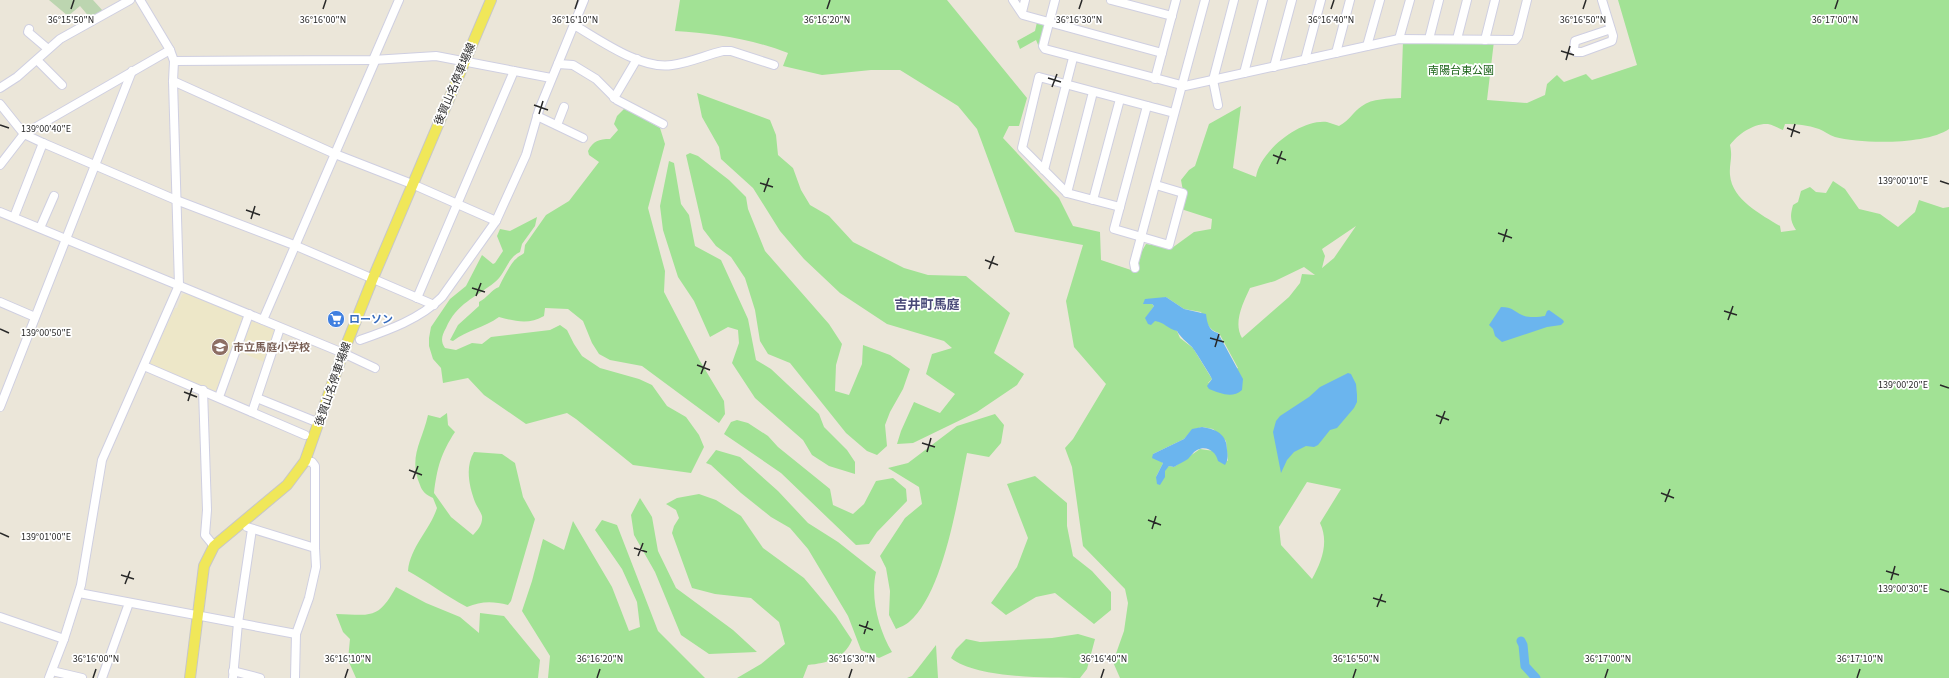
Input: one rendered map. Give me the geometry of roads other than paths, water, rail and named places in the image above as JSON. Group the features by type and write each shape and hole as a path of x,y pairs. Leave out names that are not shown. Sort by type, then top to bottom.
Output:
{"main road":[{"name":"後賀山名停車場線","path":"190,678 196,616 204,566 214,546 287,485 306,461 343,353 373,278 491,0"}],"street":[{"path":"0,88 17,77 60,39 130,0"},
{"path":"82,678 51,674 79,593 102,460 179,285 173,81 174,61 170,50 140,0"},
{"path":"264,320 294,245 335,154 399,0"},
{"path":"360,340 397,326 434,305 442,297 496,221 526,155 537,116 583,0"},
{"path":"1013,0 1023,15 1162,53"},
{"path":"1022,12 1025,0"},
{"path":"1055,0 1043,46 1045,49 1073,58 1182,86 1244,74 1399,39 1515,40 1518,36 1527,0"},
{"path":"1111,0 1172,16"},
{"path":"1155,79 1176,0"},
{"path":"1134,268 1134,263 1205,0"},
{"path":"1218,105 1213,80 1234,0"},
{"path":"1244,74 1263,0"},
{"path":"1274,67 1292,0"},
{"path":"1305,60 1321,0"},
{"path":"1336,53 1350,0"},
{"path":"1367,46 1380,0"},
{"path":"1399,39 1410,0"},
{"path":"1428,40 1439,0"},
{"path":"1457,40 1467,0"},
{"path":"1485,40 1495,0"},
{"path":"1602,0 1611,29"},
{"path":"574,25 637,59 664,66 674,65 723,51 731,51 774,65"},
{"path":"29,29 28,32 48,49"},
{"path":"0,165 24,134 170,50"},
{"path":"174,61 374,60 436,56 465,60 551,78"},
{"path":"1044,170 1073,58"},
{"path":"614,98 637,59"},
{"path":"37,60 62,85"},
{"path":"558,64 573,65 596,79 614,98 663,124"},
{"path":"0,407 132,71"},
{"path":"417,298 514,71"},
{"path":"1120,207 1066,193 1022,148 1039,77 1174,113"},
{"path":"173,81 335,154 412,184 496,221"},
{"path":"1066,193 1093,92"},
{"path":"1093,200 1120,99"},
{"path":"0,104 24,134 43,143 96,164 176,200 294,245 434,305"},
{"path":"1147,106 1114,229 1169,245 1183,193 1156,185"},
{"path":"556,125 564,108"},
{"path":"537,116 583,138"},
{"path":"14,217 43,143"},
{"path":"40,228 54,196"},
{"path":"0,212 264,320 375,368"},
{"path":"0,302 35,317"},
{"path":"219,397 249,314"},
{"path":"252,412 280,328"},
{"path":"144,366 305,435"},
{"path":"203,390 207,510 205,535 214,546"},
{"path":"257,398 319,423"},
{"path":"295,678 296,634 309,598 317,560 315,548 315,466 312,462 306,461"},
{"path":"238,525 315,548"},
{"path":"252,529 238,623 233,675 260,678"},
{"path":"79,593 296,634"},
{"path":"102,678 130,603"},
{"path":"0,616 64,638"}],"water":[{"path":"1166,297 1184,309 1206,314 1209,326 1212,330 1218,333 1243,379 1242,390 1238,393 1230,395 1209,389 1207,386 1212,379 1211,377 1192,347 1177,331 1155,321 1151,325 1148,324 1145,318 1154,306 1152,304 1143,304 1145,299"},
{"path":"1501,307 1511,308 1524,316 1530,317 1545,316 1549,310 1564,322 1561,325 1547,327 1502,342 1495,336 1493,329 1489,325"},
{"path":"1348,373 1351,374 1356,384 1357,402 1354,408 1337,428 1330,430 1318,445 1314,447 1306,446 1294,452 1287,460 1281,473 1273,432 1276,421 1280,416 1309,397 1320,387"},
{"path":"1202,427 1212,429 1223,436 1228,456 1225,465 1218,461 1213,452 1204,448 1197,450 1188,459 1174,467 1169,466 1165,471 1165,477 1160,485 1157,484 1156,477 1163,463 1152,458 1153,454 1184,439 1192,429"}],"waterway":[{"path":"1521,641 1523,645 1525,666 1536,678"}],"place":[{"name":"ローソン","path":"336,319"},
{"name":"市立馬庭小学校","path":"220,347"}],"district":[{"name":"吉井町馬庭","path":"927,305"}],"park label":[{"name":"南陽台東公園","path":"1461,70"}]}
